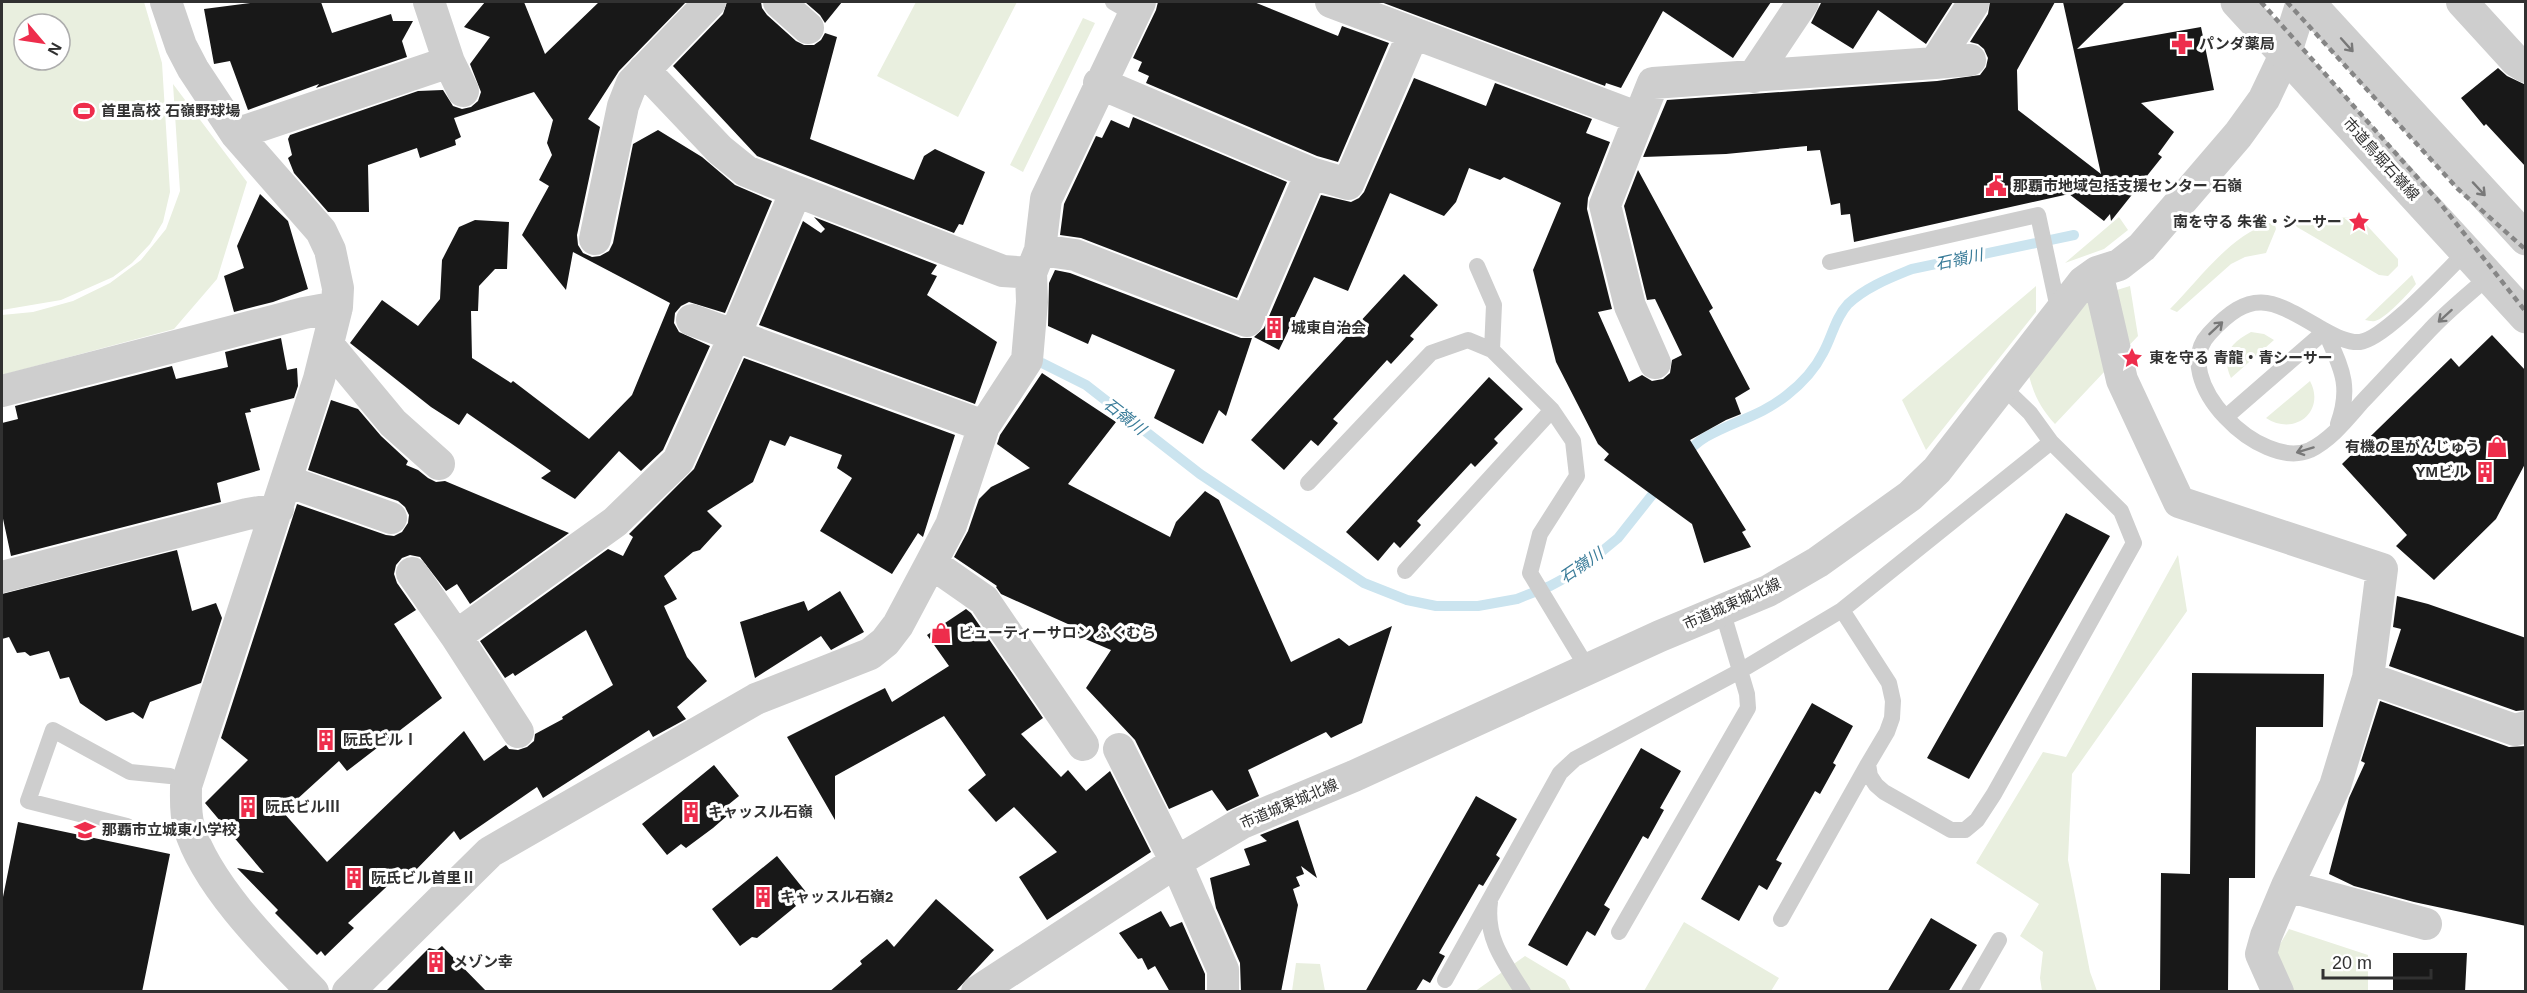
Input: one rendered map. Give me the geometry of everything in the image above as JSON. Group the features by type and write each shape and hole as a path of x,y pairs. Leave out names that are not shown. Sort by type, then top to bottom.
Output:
{"street":[{"path":"166,2 181,46 193,69 236,134 321,231 335,268 338,307 329,346 283,495 179,777 196,846 226,894 254,929 313,992"},
{"path":"429,2 449,62 463,91"},
{"path":"595,239 623,106 632,83 710,2"},
{"path":"779,2 808,28"},
{"path":"1331,2 1639,118"},
{"path":"1753,77 1803,2"},
{"name":"市道鳥堀石嶺線","path":"2237,2 2526,317"},
{"name":"市道城東城北線","path":"977,992 1176,862 1242,823 1354,776 1588,669 1768,591 1818,562 1910,495 1937,470 2082,282 2097,272 2119,265 2142,247 2238,135 2264,99 2285,55 2302,2"},
{"path":"2308,2 2526,239"},
{"path":"2462,2 2516,62 2526,67"},
{"path":"1935,63 1973,4"},
{"path":"348,992 490,852 756,699 870,654 885,642 898,625 951,525 984,426 1027,360 1035,262 1046,199 1099,83 1129,6"},
{"path":"1099,83 1311,173 1347,184 1413,34"},
{"path":"1655,363 1630,306 1605,205 1653,83 1970,60"},
{"path":"236,134 449,62"},
{"path":"644,70 720,150 746,171 1003,271 1035,262 1075,255 1247,321 1311,173"},
{"path":"456,636 615,522 678,461 735,335 796,190"},
{"path":"2097,272 2122,380 2179,502 2382,569 2368,678 2335,786 2287,886 2261,954 2278,992"},
{"path":"2,391 304,313 338,307"},
{"path":"692,320 984,426"},
{"path":"329,346 393,423 439,464"},
{"path":"2,578 247,513 283,495 391,518"},
{"path":"931,563 984,600 1083,745"},
{"path":"412,573 518,732"},
{"path":"2368,678 2515,730 2526,727"},
{"path":"1119,749 1176,862 1223,970 1223,992"},
{"path":"2287,886 2426,924"}],"lane":[{"path":"1830,262 2038,215 2058,313"},
{"path":"2466,252 2381,333 2360,342 2336,338 2274,303 2254,301 2237,308 2207,336 2197,353 2198,374 2205,389 2226,417 2242,433 2257,443 2274,450 2293,453 2307,451 2336,431 2431,329 2488,277"},
{"path":"1477,267 1494,304 1492,350"},
{"path":"2226,417 2325,331"},
{"path":"2325,331 2342,371 2346,403 2336,431"},
{"path":"1308,483 1431,353 1468,340 1492,350 1552,410 1573,441 1577,476 1540,534 1530,573 1588,669"},
{"path":"1868,765 1870,776 1884,792 1950,830 1965,830 1977,820 1994,794 2134,543 2121,511 2051,442 2030,413 2003,387"},
{"path":"1406,571 1552,410"},
{"path":"1445,980 1560,773 1575,759 1740,671 1842,610 2051,442"},
{"path":"1619,932 1748,708 1747,694 1722,610"},
{"path":"1781,919 1887,732 1892,718 1893,701 1889,684 1842,610"},
{"path":"127,826 28,801 53,730 130,772 179,777"},
{"path":"1490,898 1488,917 1491,935 1498,952 1523,992"},
{"path":"1969,992 1999,940"}],"green space":[{"name":"首里高校 石嶺野球場","path":"2,2 144,2 162,63 170,192 163,222 150,244 132,263 113,277 61,300 2,310"},
{"path":"916,2 1017,2 958,117 877,76"},
{"path":"1083,18 1095,23 1023,172 1010,165"},
{"path":"173,84 247,182 217,279 174,329 2,375 2,315 33,312 73,301 110,283 141,260 166,229 180,191"},
{"path":"2119,217 2128,230 2104,249 2065,263"},
{"path":"2360,218 2398,259 2398,266 2388,276 2379,275 2297,227 2292,220"},
{"path":"2270,223 2275,225 2276,229 2266,253 2245,257 2231,264 2177,312 2170,309 2228,248 2255,229"},
{"path":"2412,275 2416,284 2397,305 2379,319 2365,320"},
{"path":"2036,286 2036,312 1926,450 1902,400"},
{"path":"2130,286 2138,336 2055,424 2039,402 2029,376 2084,300"},
{"path":"2251,332 2264,334 2274,340 2231,378 2227,362 2229,350 2238,340"},
{"path":"2310,381 2314,392 2314,402 2305,418 2297,423 2287,424 2266,418"},
{"path":"2178,555 2187,611 2072,774 2068,860 2090,972 2097,991 2042,991 2040,978 2043,952 2020,936 2039,904 1976,863 2043,752 2066,757"},
{"path":"1684,922 1779,978 1771,991 1644,991"},
{"path":"2289,929 2368,955 2368,991 2294,991 2274,954"},
{"path":"1525,956 1565,980 1571,991 1474,992"},
{"path":"1296,963 1320,964 1325,991 1292,991"}],"building":[{"path":"258,2 321,2 332,33 391,14 393,21 413,21 402,41 407,57 316,88 319,84 248,110 230,61 214,64 204,9"},
{"path":"485,2 524,2 545,54 599,2 686,2 619,71 588,119 600,127 577,235 578,245 583,253 592,257 609,251 613,243 633,144 658,130 702,157 735,185 772,201 725,313 689,302 675,313 674,323 679,332 710,346 663,450 641,471 619,451 575,499 541,478 551,471 467,413 459,425 431,407 350,343 382,300 418,326 440,299 442,260 459,227 475,220 509,222 507,269 495,269 479,286 478,311 471,311 472,358 511,383 513,381 589,439 632,395 670,303 573,252 566,290 522,235 549,186 539,180 552,155 547,143 553,120 534,92 454,118 461,137 455,140 456,145 420,158 417,148 368,165 369,212 328,212 294,173 288,158 292,155 288,139 290,135 418,91 443,90 453,106 462,109 471,107 478,101 481,92 470,64 490,37 464,27"},
{"path":"727,2 761,2 767,15 796,41 804,45 814,45 825,33 837,37 810,139 914,180 924,156 935,149 985,172 963,225 959,224 954,233 757,156 673,66 723,14"},
{"path":"805,2 842,2 825,23 820,15"},
{"path":"1158,2 1254,2 1338,36 1342,26 1389,43 1338,162 1317,156 1146,83 1149,76 1138,71 1142,62 1133,58"},
{"path":"1381,2 1771,2 1733,58 1663,11 1621,88 1606,83 1605,86"},
{"path":"1821,2 1953,2 1926,44 1878,10 1853,49 1811,23"},
{"path":"1990,2 2055,2 2017,70 2018,110 2101,174 2063,2 2125,2 2077,49 2201,27 2214,90 2141,103 2174,132 2158,154 2162,157 2111,221 2110,214 2104,221 2069,194 1854,242 1850,214 1841,215 1840,203 1831,205 1820,150 1807,151 1807,146 1726,154 1643,157 1667,100 1937,81 1980,75 1986,67 1988,58 1984,49 1970,42 1988,14"},
{"path":"2498,68 2507,76 2526,85 2526,167 2486,124 2484,126 2461,98"},
{"path":"1414,78 1486,106 1495,83 1592,119 1586,133 1610,142 1588,198 1587,209 1612,309 1598,312 1629,382 1642,375 1652,381 1663,379 1670,373 1672,360 1682,355 1655,299 1647,300 1624,206 1638,170 1713,308 1709,311 1750,389 1735,398 1741,414 1690,440 1746,530 1742,532 1751,547 1704,563 1692,524 1604,460 1609,454 1598,444 1556,362 1533,270 1561,203 1504,177 1500,180 1469,168 1456,202 1444,216 1390,193 1348,291 1314,277 1279,350 1254,337 1264,328 1321,195 1351,202 1364,192"},
{"path":"1133,117 1287,182 1237,298 1081,238 1060,235 1064,204 1096,136 1102,138 1111,120 1129,128"},
{"path":"260,194 288,221 308,289 273,302 234,312 224,276 244,268 237,246"},
{"path":"814,217 937,265 931,274 937,276 927,295 997,342 975,404 759,325 803,221 821,233 825,229"},
{"path":"1055,270 1070,273 1241,338 1252,338 1226,416 1219,410 1203,444 1154,418 1175,370 1092,334 1088,344 1048,326 1049,283"},
{"path":"1404,274 1438,305 1410,336 1414,339 1391,364 1387,360 1333,419 1338,423 1318,446 1311,440 1284,470 1251,440"},
{"path":"2492,335 2526,371 2526,462 2496,519 2434,580 2396,546 2407,535 2342,464 2451,358 2459,367"},
{"path":"281,338 287,370 297,368 298,386 294,398 250,409 251,412 245,413 260,470 217,483 221,502 11,556 2,514 2,423 18,419 15,406 172,366 176,379 228,367 225,352"},
{"path":"744,358 955,435 923,537 918,533 892,574 820,531 852,478 837,468 842,455 790,436 785,446 770,440 753,482 707,511 722,526 700,550 693,552 664,576 677,599 664,606 687,657 707,681 677,707 686,719 653,737 649,730 543,798 537,787 460,840 454,831 405,881 399,875 348,923 354,928 325,956 321,951 317,955 275,913 278,910 237,868 264,873 205,803 248,760 221,738 297,504 386,535 394,536 402,532 408,523 409,515 398,501 308,470 331,400 358,409 381,436 408,461 406,465 418,470 428,478 436,482 445,481 569,533 470,604 457,584 446,591 420,557 410,555 402,558 396,565 394,574 397,583 416,610 394,624 442,698 347,771 339,761 283,812 327,862 464,731 484,761 506,745 509,749 518,750 527,747 534,741 535,734 563,719 562,717 613,685 586,630 515,676 513,673 505,678 480,641 608,549 623,556 633,537 629,534 694,469"},
{"path":"1042,373 1116,422 1068,484 1170,537 1176,522 1205,491 1219,500 1291,662 1339,638 1349,646 1392,626 1362,723 1331,738 1326,732 1248,770 1259,796 1227,811 1212,790 1169,809 1135,740 1086,688 1111,650 1076,635 1079,629 1001,594 997,586 954,557 968,531 979,499 991,487 1030,468 997,444 1000,435"},
{"path":"1489,377 1523,409 1494,439 1498,443 1475,467 1471,463 1417,521 1421,525 1400,548 1394,542 1378,561 1346,532"},
{"path":"2066,513 2110,536 1969,779 1927,758"},
{"path":"177,550 192,611 216,603 222,618 201,683 150,702 143,719 133,712 106,721 80,703 69,677 60,679 49,651 30,656 25,652 17,653 9,637 2,639 2,594"},
{"path":"840,591 864,632 831,650 821,636 755,678 740,622 804,601 808,611"},
{"path":"2397,596 2428,604 2526,638 2526,710 2516,711 2389,666 2401,629 2393,627"},
{"path":"966,609 1043,718 1021,734 1061,777 1068,770 1086,791 1110,771 1151,852 1047,920 1019,877 1057,852 1014,807 996,822 968,790 986,775 944,716 835,776 835,820 787,737 885,688 892,702 949,666 927,635"},
{"path":"2192,673 2324,674 2323,727 2256,727 2255,878 2229,878 2228,992 2160,992 2161,873 2190,874"},
{"path":"2380,701 2509,747 2526,746 2526,926 2414,902 2354,886 2329,874 2349,798 2365,763 2361,761"},
{"path":"1812,703 1853,726 1833,763 1836,765 1820,794 1815,791 1776,860 1782,863 1767,890 1759,885 1739,921 1701,899"},
{"path":"1641,748 1681,771 1660,808 1664,810 1648,839 1643,836 1604,905 1610,909 1595,936 1587,931 1567,966 1528,945"},
{"name":"キャッスル石嶺","path":"714,765 739,796 723,809 728,815 713,828 686,848 681,844 667,855 642,824"},
{"path":"1476,796 1517,819 1496,855 1500,858 1483,886 1479,884 1439,953 1445,956 1430,983 1423,979 1415,992 1365,992"},
{"path":"1298,820 1317,878 1301,866 1304,874 1296,877 1300,886 1293,889 1298,905 1281,992 1241,992 1240,963 1216,908 1210,878 1250,865 1244,849 1267,841 1260,835"},
{"path":"18,822 170,854 142,992 2,992 2,902"},
{"name":"キャッスル石嶺2","path":"777,856 806,892 793,902 796,906 757,938 752,937 740,946 712,909"},
{"path":"936,899 994,950 955,992 829,992 862,964 860,961 887,939 894,947"},
{"path":"1161,911 1170,927 1182,922 1205,974 1205,992 1170,992 1155,966 1148,970 1142,958 1138,959 1119,933"},
{"path":"1931,918 1977,945 1948,992 1887,992"},
{"name":"メゾン幸","path":"442,946 487,992 385,992 429,948 437,950"},
{"path":"2393,953 2467,953 2465,992 2393,992"}],"waterway":[{"name":"石嶺川","path":"1685,454 1716,431 1767,408 1792,391 1820,359 1844,309 1870,288 1912,269 2074,235"},
{"name":"石嶺川","path":"1042,363 1086,385 1200,474 1364,583 1407,600 1436,606 1478,606 1517,599 1550,586 1578,571 1618,538 1660,485"}],"railway":[{"path":"2261,2 2440,203 2526,312"},
{"path":"2287,2 2458,189 2526,250"}],"place":[{"name":"パンダ薬局","path":"2182,44"},
{"name":"首里高校 石嶺野球場","path":"84,111"},
{"name":"那覇市地域包括支援センター 石嶺","path":"1996,186"},
{"name":"南を守る 朱雀・シーサー","path":"2359,222"},
{"name":"城東自治会","path":"1274,328"},
{"name":"東を守る 青龍・青シーサー","path":"2132,358"},
{"name":"有機の里がんじゅう","path":"2497,447"},
{"name":"YMビル","path":"2485,472"},
{"name":"ビューティーサロン ふくむら","path":"941,633"},
{"name":"阮氏ビルⅠ","path":"326,740"},
{"name":"阮氏ビルⅢ","path":"248,807"},
{"name":"キャッスル石嶺","path":"691,812"},
{"name":"那覇市立城東小学校","path":"85,830"},
{"name":"阮氏ビル首里Ⅱ","path":"354,878"},
{"name":"キャッスル石嶺2","path":"763,897"},
{"name":"メゾン幸","path":"436,962"}]}
